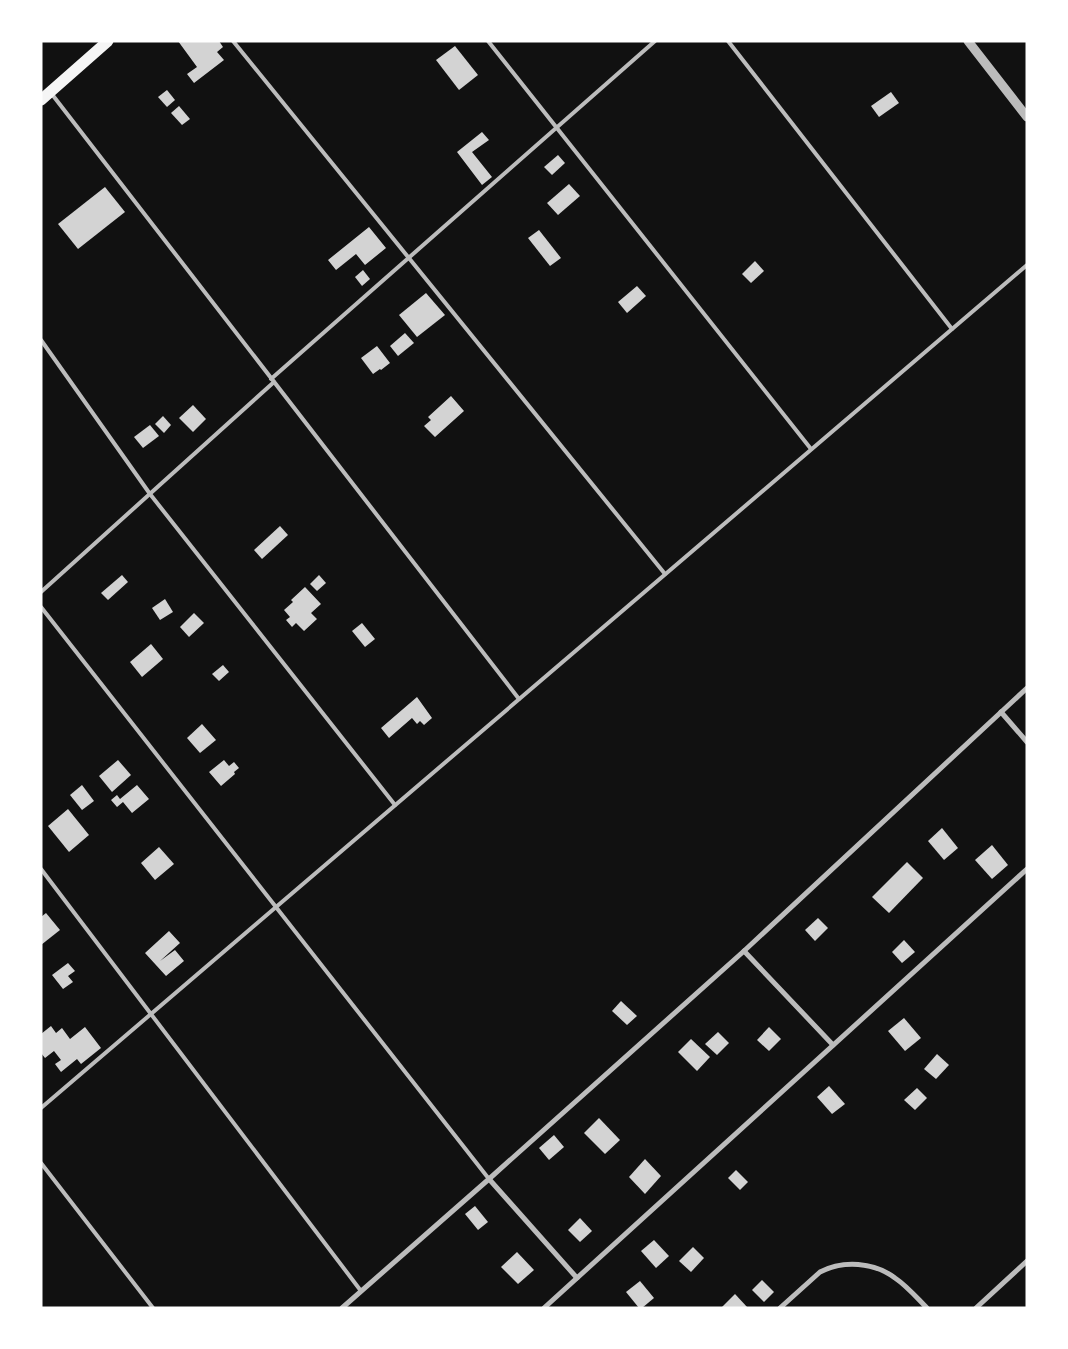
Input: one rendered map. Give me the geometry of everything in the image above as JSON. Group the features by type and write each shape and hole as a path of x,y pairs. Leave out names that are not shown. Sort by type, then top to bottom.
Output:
{"main road":[{"path":"46,96 108,41"}],"street":[{"path":"968,41 1027,117"},
{"path":"342,1308 744,951 1027,688"},
{"path":"1001,712 1027,742"},
{"path":"544,1308 1027,869"},
{"path":"744,951 832,1045"},
{"path":"489,1179 577,1278"},
{"path":"976,1308 1027,1261"},
{"path":"780,1308 820,1272 838,1265 856,1264 886,1272 896,1278 927,1308"}],"lane":[{"path":"233,41 665,574"},
{"path":"488,41 811,449"},
{"path":"41,592 272,380 655,41"},
{"path":"728,41 952,329"},
{"path":"46,96 272,380 519,699"},
{"path":"41,1108 1027,265"},
{"path":"41,340 150,494 396,805"},
{"path":"41,607 489,1179"},
{"path":"41,869 361,1291"},
{"path":"41,1163 153,1308"}],"building":[{"path":"178,41 219,41 223,47 217,52 224,60 194,83 187,74 197,67"},
{"path":"455,46 478,75 459,90 436,60"},
{"path":"167,90 175,100 167,107 158,97"},
{"path":"891,92 899,103 879,117 871,106"},
{"path":"179,106 190,119 182,125 171,113"},
{"path":"482,132 489,140 472,152 492,177 482,185 457,152"},
{"path":"558,155 565,163 552,175 544,167"},
{"path":"569,184 580,196 558,215 547,203"},
{"path":"105,187 125,212 78,249 58,224"},
{"path":"369,227 386,248 365,265 356,254 336,270 328,260"},
{"path":"539,230 561,258 550,266 528,238"},
{"path":"755,261 764,271 751,283 742,274"},
{"path":"363,270 370,279 362,286 355,277"},
{"path":"637,286 646,296 627,313 618,302"},
{"path":"426,293 445,315 417,337 399,315"},
{"path":"405,333 414,343 398,356 390,346"},
{"path":"377,346 390,363 373,374 361,358"},
{"path":"451,396 464,411 435,437 424,426 431,420 428,417"},
{"path":"193,405 206,419 193,432 179,418"},
{"path":"163,416 171,425 164,433 155,424"},
{"path":"150,425 159,436 143,448 134,437"},
{"path":"280,526 288,535 262,559 254,550"},
{"path":"122,575 128,582 108,600 101,593"},
{"path":"319,575 326,583 317,591 310,584"},
{"path":"305,587 321,604 311,613 317,619 304,631 296,623 292,627 286,620 290,617 284,610 293,602 291,600"},
{"path":"165,599 173,612 160,620 152,608"},
{"path":"194,613 204,623 189,637 180,627"},
{"path":"362,623 375,639 365,647 352,631"},
{"path":"151,644 163,659 142,677 130,662"},
{"path":"223,665 229,672 219,681 212,674"},
{"path":"417,697 432,718 424,725 420,721 417,724 412,718 389,738 381,728"},
{"path":"202,724 216,740 200,753 187,738"},
{"path":"118,760 131,775 112,792 99,776"},
{"path":"224,760 229,766 234,762 239,768 221,786 209,772"},
{"path":"82,785 94,801 82,810 70,795"},
{"path":"137,785 149,799 132,813 123,802 117,807 111,800 117,795 120,799"},
{"path":"68,809 89,835 69,852 48,826"},
{"path":"942,828 958,848 944,860 928,841"},
{"path":"992,845 1008,865 992,879 975,860"},
{"path":"159,847 174,864 155,880 141,863"},
{"path":"907,862 923,878 889,913 872,897"},
{"path":"46,913 60,930 41,945 41,917"},
{"path":"818,918 828,928 815,941 805,930"},
{"path":"169,931 180,943 160,961 175,950 184,961 166,976 145,953"},
{"path":"904,940 915,952 902,963 892,952"},
{"path":"68,963 75,971 68,976 73,982 63,989 52,975"},
{"path":"621,1001 637,1016 627,1025 612,1011"},
{"path":"904,1018 921,1038 905,1051 888,1031"},
{"path":"51,1026 56,1033 62,1028 70,1039 85,1027 101,1048 81,1064 77,1059 61,1072 55,1064 61,1060 54,1051 45,1058 41,1053 41,1034"},
{"path":"769,1027 781,1039 769,1051 757,1040"},
{"path":"718,1032 729,1043 717,1055 705,1044"},
{"path":"691,1039 710,1057 697,1071 678,1052"},
{"path":"937,1054 949,1065 936,1079 924,1069"},
{"path":"829,1086 845,1104 832,1114 817,1097"},
{"path":"917,1088 927,1098 915,1110 904,1100"},
{"path":"599,1118 620,1140 605,1154 584,1133"},
{"path":"554,1135 564,1147 549,1160 539,1148"},
{"path":"645,1159 661,1176 645,1194 629,1177"},
{"path":"736,1170 748,1182 740,1190 728,1178"},
{"path":"475,1206 488,1222 478,1230 465,1214"},
{"path":"580,1218 592,1231 580,1242 568,1230"},
{"path":"654,1240 669,1256 656,1268 641,1251"},
{"path":"693,1247 704,1258 691,1272 679,1261"},
{"path":"517,1252 534,1270 518,1284 501,1267"},
{"path":"762,1280 774,1292 764,1302 752,1290"},
{"path":"640,1281 654,1298 642,1308 639,1308 626,1292"},
{"path":"735,1294 748,1308 721,1308"}]}
